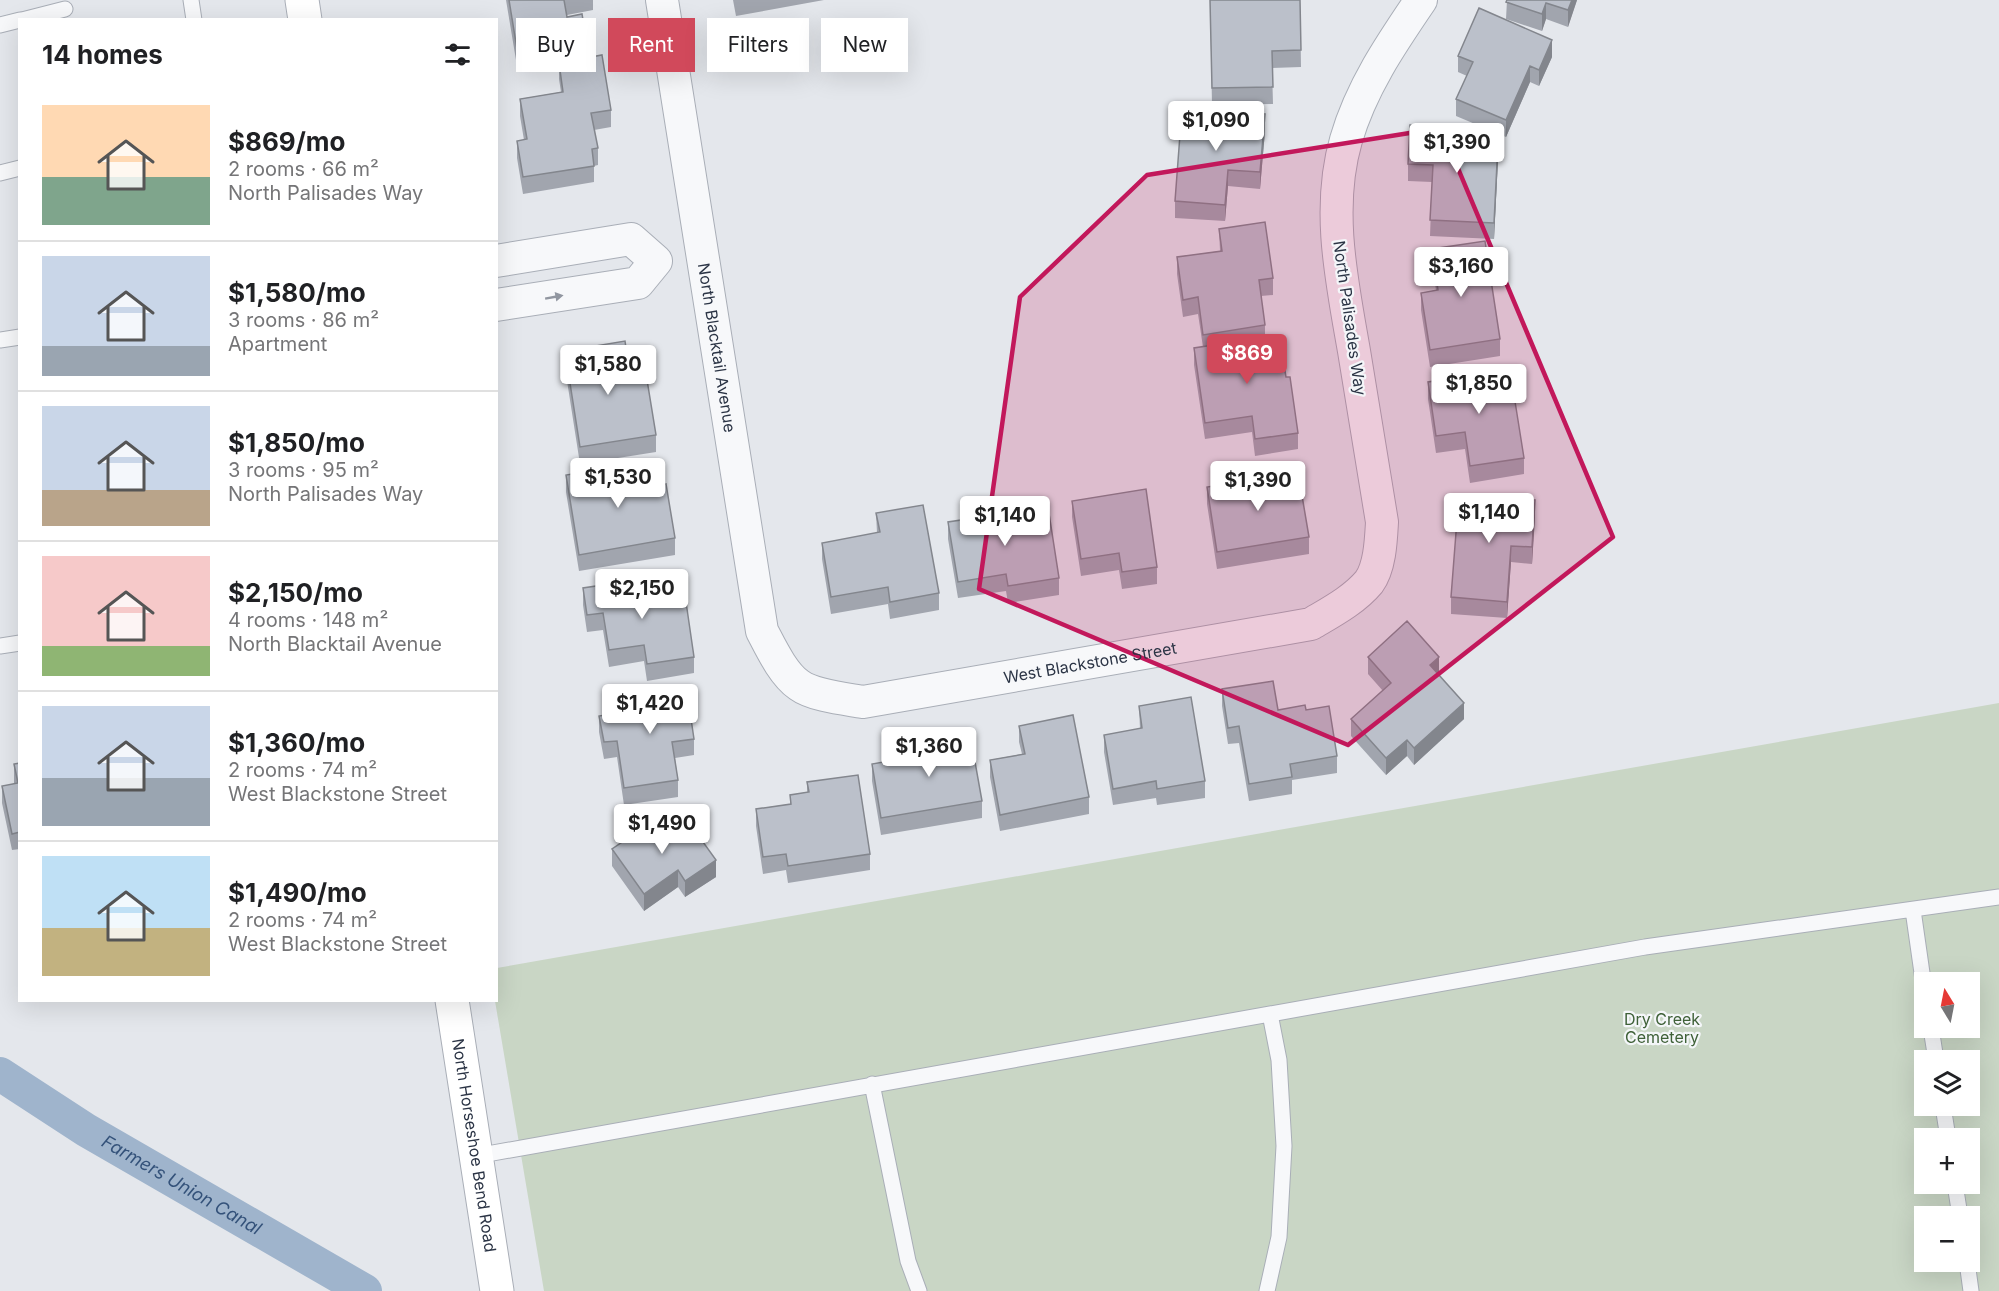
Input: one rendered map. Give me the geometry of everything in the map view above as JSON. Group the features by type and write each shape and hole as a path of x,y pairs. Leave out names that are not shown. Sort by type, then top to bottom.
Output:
{"street":[{"path":"302,0 305,18"},
{"name":"North Blacktail Avenue","path":"662,0 762,631 776,660 799,686"},
{"name":"North Palisades Way","path":"1370,581 1380,551 1382,522 1338,253 1337,186 1346,140 1364,91 1421,0"},
{"path":"498,261 631,239 656,261"},
{"path":"498,305 638,283 656,261 702,255"},
{"name":"West Blackstone Street","path":"799,686 830,697 863,702 1311,624 1344,603 1370,581"},
{"name":"North Horseshoe Bend Road","path":"452,1002 497,1291"}],"lane":[{"path":"191,0 194,18"},
{"path":"29,18 65,9"},
{"path":"0,25 18,21"},
{"path":"0,173 18,168"},
{"path":"0,340 18,337"},
{"path":"0,646 18,642"},
{"path":"477,1156 1645,947 1999,897"},
{"path":"1913,910 1922,972"},
{"path":"1267,1291 1279,1237 1284,1146 1279,1060 1270,1014"},
{"path":"872,1084 908,1261 919,1291"},
{"path":"1968,1272 1971,1291"}],"highlighted area":[{"path":"1441,128 1613,537 1348,745 979,589 1020,297 1147,175"}],"green space":[{"name":"Dry Creek Cemetery","path":"1999,703 1999,1291 544,1291 495,1002 498,1002 498,968"}],"building":[{"path":"509,0 564,0 567,17 582,14 583,18 516,18 516,43"},
{"path":"1210,0 1300,0 1301,50 1272,51 1273,87 1212,88"},
{"path":"1507,0 1572,0 1568,10 1546,3 1542,14 1506,2"},
{"path":"1479,8 1552,40 1539,70 1530,66 1506,120 1456,99 1473,62 1458,56"},
{"path":"602,55 611,110 591,113 598,148 592,149 594,166 523,177 517,141 527,139 520,99 563,92 560,72 596,72 596,56"},
{"path":"1182,108 1265,114 1260,172 1228,170 1225,205 1175,201"},
{"path":"1410,125 1454,127 1453,141 1498,143 1494,223 1430,220 1433,165 1408,164"},
{"path":"1265,222 1273,278 1259,280 1265,325 1203,335 1198,297 1183,300 1177,257 1222,251 1219,229"},
{"path":"1485,241 1500,339 1430,350 1421,293 1438,290 1432,249"},
{"path":"1279,335 1286,377 1290,377 1298,433 1255,439 1252,416 1205,423 1194,348"},
{"path":"625,341 631,383 647,380 656,435 580,447 565,351"},
{"path":"1510,370 1524,458 1470,466 1465,432 1436,436 1428,382"},
{"path":"641,462 646,488 666,484 675,538 579,555 566,475"},
{"path":"1298,472 1309,537 1217,552 1207,487"},
{"path":"1146,489 1157,567 1122,572 1119,553 1081,559 1072,501"},
{"path":"1459,494 1535,500 1532,547 1511,546 1507,602 1451,597"},
{"path":"923,505 939,593 890,602 888,587 831,597 822,543 880,532 876,513"},
{"path":"1048,507 1059,578 1008,586 1006,574 958,582 948,522"},
{"path":"656,577 661,606 686,602 694,657 647,664 644,645 609,650 603,613 587,615 583,588"},
{"path":"1407,621 1439,657 1430,665 1464,703 1414,748 1407,740 1386,758 1351,719 1391,683 1368,657"},
{"path":"1273,681 1278,710 1305,705 1306,710 1329,706 1337,756 1290,764 1292,777 1249,784 1239,726 1228,728 1222,689"},
{"path":"686,685 694,739 672,742 678,780 624,788 617,741 604,742 599,716 639,709 637,693"},
{"path":"1191,697 1205,781 1157,789 1156,781 1113,789 1104,735 1142,728 1139,706"},
{"path":"1073,715 1089,797 1000,815 990,760 1025,754 1019,726"},
{"path":"970,734 982,801 881,818 872,764 922,755 919,742"},
{"path":"18,763 18,783 14,764"},
{"path":"858,775 870,854 788,866 786,854 763,857 756,809 791,804 790,795 809,792 807,782"},
{"path":"18,783 18,832 12,834 2,786"},
{"path":"658,818 674,840 693,828 716,860 685,881 678,870 644,894 612,849"}],"waterway":[{"name":"Farmers Union Canal","path":"0,1074 86,1130 365,1291"}]}
